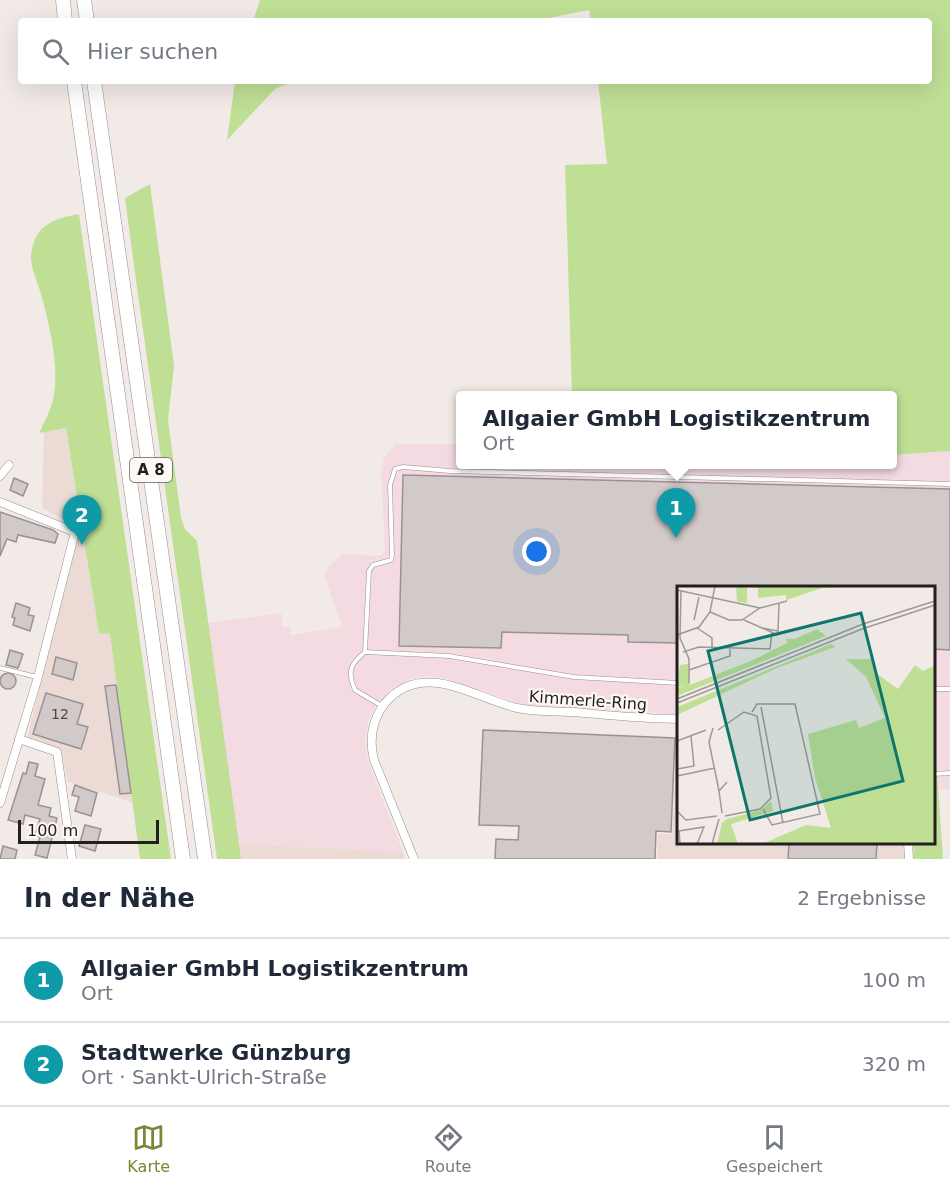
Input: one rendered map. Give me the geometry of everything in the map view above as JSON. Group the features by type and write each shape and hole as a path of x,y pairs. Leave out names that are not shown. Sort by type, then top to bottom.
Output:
{"highway":[{"path":"63,0 65,18"},
{"path":"84,0 87,18"},
{"name":"A 8","path":"74,84 183,859"},
{"name":"A 8","path":"94,84 205,859"}],"street":[{"path":"0,476 9,465"},
{"path":"0,502 75,532 38,677 0,803"},
{"name":"Kimmerle-Ring","path":"383,706 395,694 408,686 436,682 518,708 677,719"},
{"path":"383,706 373,729 372,752 414,859"},
{"path":"19,740 57,752 72,859"},
{"path":"908,844 909,859"}],"lane":[{"path":"383,706 355,690 351,680 351,666 365,652 368,575 373,565 391,560 394,546 390,484 395,469 404,467 450,471 950,484"},
{"path":"365,652 449,656 574,677 677,683"},
{"path":"0,668 38,677"},
{"path":"935,774 950,773"}],"shaded area":[{"path":"66,428 99,632 110,634 132,802 68,782 61,750 27,738 78,530 42,507 44,431"},
{"path":"395,444 456,444 456,469 897,469 897,455 950,451 950,789 939,790 935,739 935,586 677,586 677,714 524,705 444,678 427,676 411,679 394,687 376,705 369,719 365,743 368,761 403,852 238,844 208,623 281,613 283,627 290,626 291,635 342,627 325,577 328,567 343,554 380,556 385,551 381,470 384,459"},
{"path":"677,742 677,844 914,844 914,859 657,859 658,834 672,834"},
{"path":"238,844 403,852 405,859 241,859"}],"green space":[{"path":"260,0 950,0 950,451 897,455 897,391 572,391 565,165 607,164 598,84 932,84 932,18 590,18 589,10 549,18 254,18"},
{"path":"235,84 287,84 275,89 227,140"},
{"path":"150,184 174,366 168,420 181,518 185,529 197,541 241,859 217,859 132,251 125,198"},
{"path":"79,214 171,859 140,859 110,634 99,633 66,428 39,433 53,399 55,370 47,318 32,266 31,254 35,240 43,228 55,220"},
{"path":"935,741 943,859 914,859 914,844 935,844"}],"building":[{"path":"403,475 950,489 950,650 935,649 935,586 677,586 677,643 628,642 628,635 502,632 501,648 399,646"},
{"path":"14,478 28,484 23,496 10,490"},
{"path":"0,512 53,530 58,534 55,543 18,535 16,542 7,539 0,556"},
{"path":"16,603 30,608 28,615 34,616 30,631 13,625 15,618 12,617"},
{"path":"10,650 23,654 18,668 6,665"},
{"path":"56,657 77,663 73,680 52,674"},
{"path":"8,673 16,681 8,689 0,681"},
{"path":"116,685 131,793 120,794 105,686"},
{"path":"46,693 83,704 77,724 88,727 81,749 33,734"},
{"path":"483,730 675,738 671,832 656,831 655,859 495,859 496,839 518,840 519,826 479,825"},
{"path":"29,762 38,764 35,776 45,779 38,805 51,808 49,816 57,818 47,858 35,855 40,837 35,836 40,819 25,815 23,824 8,820 23,773 26,774"},
{"path":"75,785 97,793 91,816 75,811 79,797 72,795"},
{"path":"85,825 101,829 95,851 79,846"},
{"path":"789,844 877,844 876,859 788,859"},
{"path":"3,846 17,850 15,859 0,859"}],"place":[{"name":"Allgaier GmbH Logistikzentrum","path":"676,538"},
{"name":"Stadtwerke Günzburg","path":"82,545"}]}
